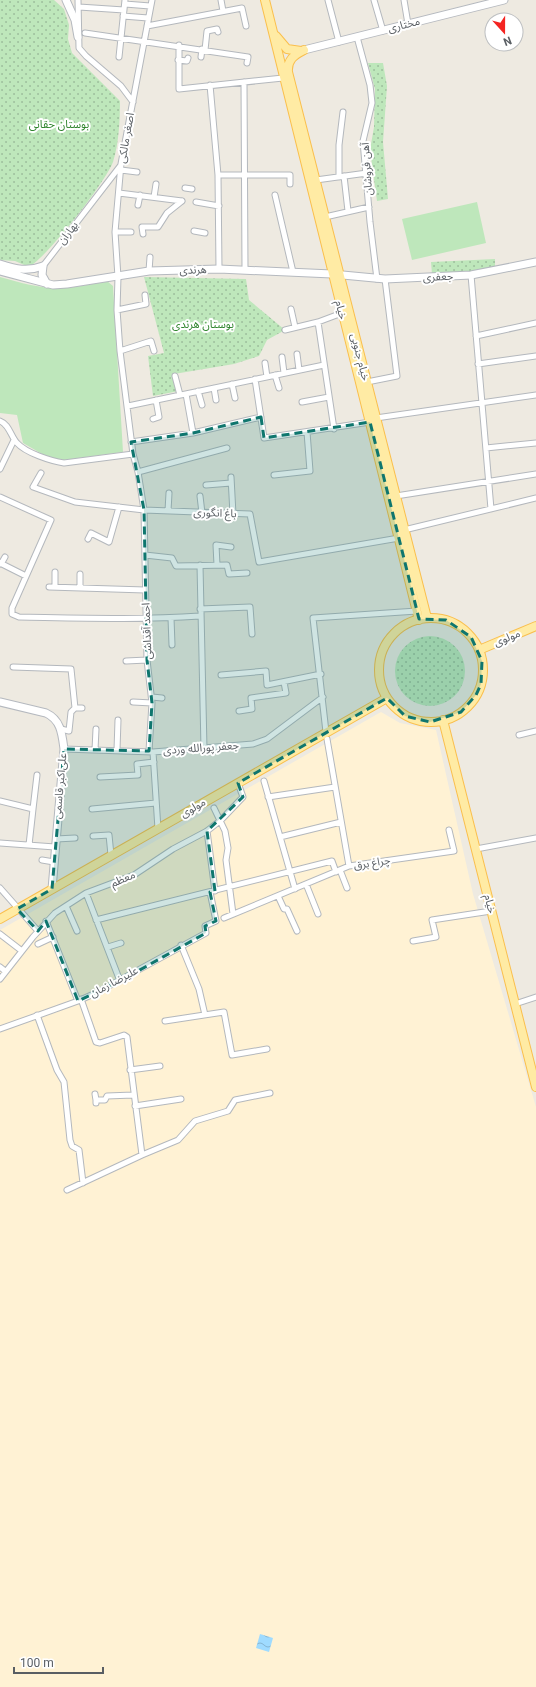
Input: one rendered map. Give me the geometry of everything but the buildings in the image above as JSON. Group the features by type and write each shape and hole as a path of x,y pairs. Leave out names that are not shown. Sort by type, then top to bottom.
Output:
{"main road":[{"name":"خیام","path":"265,0 286,75 336,275 342,313 373,420 417,611 423,619"},
{"path":"273,31 287,49 304,50"},
{"path":"286,75 289,62 297,54 304,50"},
{"name":"خیام جنوبی","path":"286,75 316,180 336,275 367,382 373,420 396,496 423,619"},
{"path":"423,619 446,620 455,624 471,637 479,650 483,673 476,695 461,712 443,720 430,722 417,720 400,712 387,698 380,682 379,672 381,656 388,641 406,624 423,619"},
{"name":"مولوی","path":"479,650 536,626"},
{"name":"مولوی","path":"0,918 238,783 327,736 387,698"},
{"name":"خیام","path":"443,720 515,1004 533,1065 536,1087"}],"street":[{"path":"66,0 81,35"},
{"path":"78,0 81,35 79,48 121,86 133,102"},
{"name":"اصغر مالکی","path":"128,406 120,351 117,310 118,277 114,232 121,167 152,0"},
{"path":"221,0 223,11"},
{"path":"328,0 339,42"},
{"path":"374,0 383,31"},
{"path":"404,0 408,24"},
{"name":"مختاری","path":"304,50 504,0"},
{"path":"119,57 125,2 150,6"},
{"path":"79,7 148,18"},
{"path":"147,26 242,8 246,26"},
{"path":"370,11 377,10"},
{"path":"201,57 208,31 217,29 218,32"},
{"path":"81,35 144,40 203,49 248,57 247,64"},
{"name":"آهن فروشان","path":"357,37 370,85 372,103 363,141 377,279"},
{"path":"178,46 179,89 244,82 286,75"},
{"path":"178,60 187,61 188,58"},
{"path":"244,82 245,269"},
{"path":"210,85 218,175 219,269"},
{"path":"343,112 339,145 341,177 348,211"},
{"path":"121,167 137,172"},
{"name":"بهاران","path":"43,266 121,167"},
{"path":"316,180 367,173"},
{"path":"218,175 290,175 290,184"},
{"path":"154,197 156,184"},
{"path":"185,188 192,189"},
{"path":"119,193 182,201 168,213 158,227 142,227 143,234"},
{"path":"138,205 140,195"},
{"path":"275,195 294,272"},
{"path":"196,202 219,206"},
{"path":"325,217 369,207"},
{"path":"194,231 205,233"},
{"path":"114,232 131,232"},
{"path":"149,271 150,257"},
{"name":"جعفری","path":"336,275 377,279 470,275 536,262"},
{"path":"0,264 25,271 43,266 42,275 47,284"},
{"name":"هرندی","path":"47,284 67,284 149,271 245,269 336,275"},
{"path":"0,271 47,284"},
{"path":"470,275 491,509"},
{"path":"367,382 397,376 385,279"},
{"path":"117,310 146,304 145,296"},
{"path":"291,309 295,327"},
{"path":"285,330 318,322 342,313"},
{"path":"318,322 334,428"},
{"path":"476,336 536,323"},
{"path":"120,351 151,341 154,351"},
{"path":"297,354 299,370"},
{"path":"478,364 536,356"},
{"path":"282,357 284,373"},
{"path":"264,364 267,377"},
{"path":"128,406 324,365"},
{"path":"275,375 279,388"},
{"path":"175,376 183,394 193,433"},
{"path":"255,379 264,438 536,395"},
{"path":"232,384 235,398"},
{"path":"214,388 216,400"},
{"path":"198,391 202,405"},
{"path":"302,402 329,397"},
{"path":"153,419 159,418 156,400"},
{"name":"احمد آقداشی","path":"128,406 131,442 138,472 144,510 147,660 152,700 151,752 154,762 158,829"},
{"path":"131,442 193,433 261,417"},
{"path":"0,421 7,426 14,440 19,445 55,462 64,463 133,454"},
{"path":"274,475 310,471 307,432"},
{"path":"0,469 14,440"},
{"path":"486,448 536,444"},
{"path":"138,472 227,448"},
{"name":"باغ انگوری","path":"41,473 33,487 75,502 144,510 250,514 259,562 399,538"},
{"path":"396,496 536,474"},
{"path":"231,477 233,514"},
{"path":"206,485 231,483"},
{"path":"168,493 168,511"},
{"path":"200,496 202,513"},
{"path":"0,497 50,520 12,608 12,614 19,617 171,618 200,616"},
{"path":"404,530 536,498"},
{"path":"88,539 91,533 109,542 119,507"},
{"path":"217,565 216,545 231,547"},
{"path":"145,555 172,558 176,566 227,565 229,574 247,573"},
{"path":"5,556 1,564 26,576"},
{"path":"200,565 204,749"},
{"path":"55,572 52,587 145,590"},
{"path":"80,574 80,588"},
{"path":"200,609 250,607 252,634"},
{"name":"چراغ برق","path":"417,611 313,618 321,674 327,736 348,866 454,851 449,830"},
{"path":"171,618 172,645"},
{"path":"126,661 147,660"},
{"path":"13,667 71,669 75,708"},
{"path":"222,675 266,671 267,685 321,674"},
{"path":"239,711 252,709 251,698 286,693 284,682"},
{"name":"جعفر پورالله وردی","path":"64,749 151,752 253,744 267,739 323,697"},
{"path":"133,702 162,698"},
{"name":"علی‌اکبر قاسمی","path":"0,702 53,716 59,723 61,730 64,749 52,889"},
{"path":"61,730 69,731 71,712 75,708 82,708"},
{"path":"117,750 118,720"},
{"path":"96,729 96,750"},
{"path":"519,735 536,731"},
{"path":"100,777 138,775 137,764 154,762"},
{"path":"29,845 37,775"},
{"path":"264,781 295,889"},
{"name":"معظم","path":"0,979 46,921 66,906 86,894 134,875 173,849 207,831 221,820 243,797 238,783"},
{"path":"268,797 335,787"},
{"path":"0,801 34,809"},
{"path":"92,809 156,803"},
{"path":"214,808 225,831 228,848 226,860 233,914"},
{"path":"280,837 341,822"},
{"path":"207,831 216,891"},
{"path":"93,836 109,835 111,856"},
{"path":"56,839 75,838"},
{"path":"476,849 536,838"},
{"path":"0,843 55,847"},
{"path":"42,860 54,862"},
{"path":"96,920 332,861 347,888"},
{"path":"224,918 348,866"},
{"path":"306,884 318,914"},
{"path":"0,888 38,931"},
{"name":"علیرضا زمان","path":"0,1029 80,1000 120,981 181,945 206,933 205,926 216,921 210,892"},
{"path":"86,894 120,981"},
{"path":"278,896 284,909 287,909 297,931"},
{"path":"66,906 77,931"},
{"path":"413,941 436,937 432,920 491,911"},
{"path":"46,921 98,1043 126,1036 142,1154"},
{"path":"0,934 22,951"},
{"path":"38,944 53,938"},
{"path":"108,947 121,943"},
{"path":"181,945 199,989 205,1015"},
{"path":"0,967 5,972"},
{"path":"515,1004 536,997"},
{"path":"165,1020 225,1012 232,1055 267,1049"},
{"path":"37,1015 57,1070 64,1082 70,1140 72,1146 80,1150 82,1182"},
{"path":"130,1070 160,1066"},
{"path":"67,1190 142,1154 178,1140 195,1121 228,1111 235,1100 270,1093"},
{"path":"95,1094 96,1102 105,1100 107,1096 133,1095"},
{"path":"135,1106 181,1099"}],"highlighted area":[{"path":"261,417 264,438 370,422 419,619 446,620 471,637 482,661 481,684 476,695 461,712 430,722 405,716 387,698 238,783 243,797 207,831 215,891 210,892 216,921 205,926 206,933 120,981 78,1001 46,921 38,931 17,909 52,889 64,749 149,751 152,703 147,660 144,510 131,442 193,433"}],"shaded area":[{"path":"381,712 400,723 436,730 473,894 536,1107 536,1687 0,1687 0,930"}],"green space":[{"name":"بوستان حقانی","path":"0,0 54,0 64,9 69,25 68,39 72,53 120,101 117,147 113,162 108,172 88,202 62,234 38,260 29,267 15,261 0,260"},
{"path":"368,63 383,63 387,86 383,142 388,199 377,201 370,150 374,127 375,89"},
{"path":"477,202 486,243 412,260 402,219"},
{"path":"495,259 495,266 467,272 432,274 431,262"},
{"path":"0,277 48,288 69,288 107,281 113,286 123,452 64,460 49,458 23,443 17,415 0,413"},
{"name":"بوستان هرندی","path":"144,277 246,279 249,300 285,330 267,340 259,356 234,364 174,374 179,391 153,396 148,356 164,353"},
{"path":"423,636 437,636 450,642 459,651 465,664 463,684 455,696 437,706 423,706 410,700 401,691 395,678 395,664 401,651 410,642"}],"water":[{"path":"260,1634 273,1638 269,1652 256,1648"}]}
